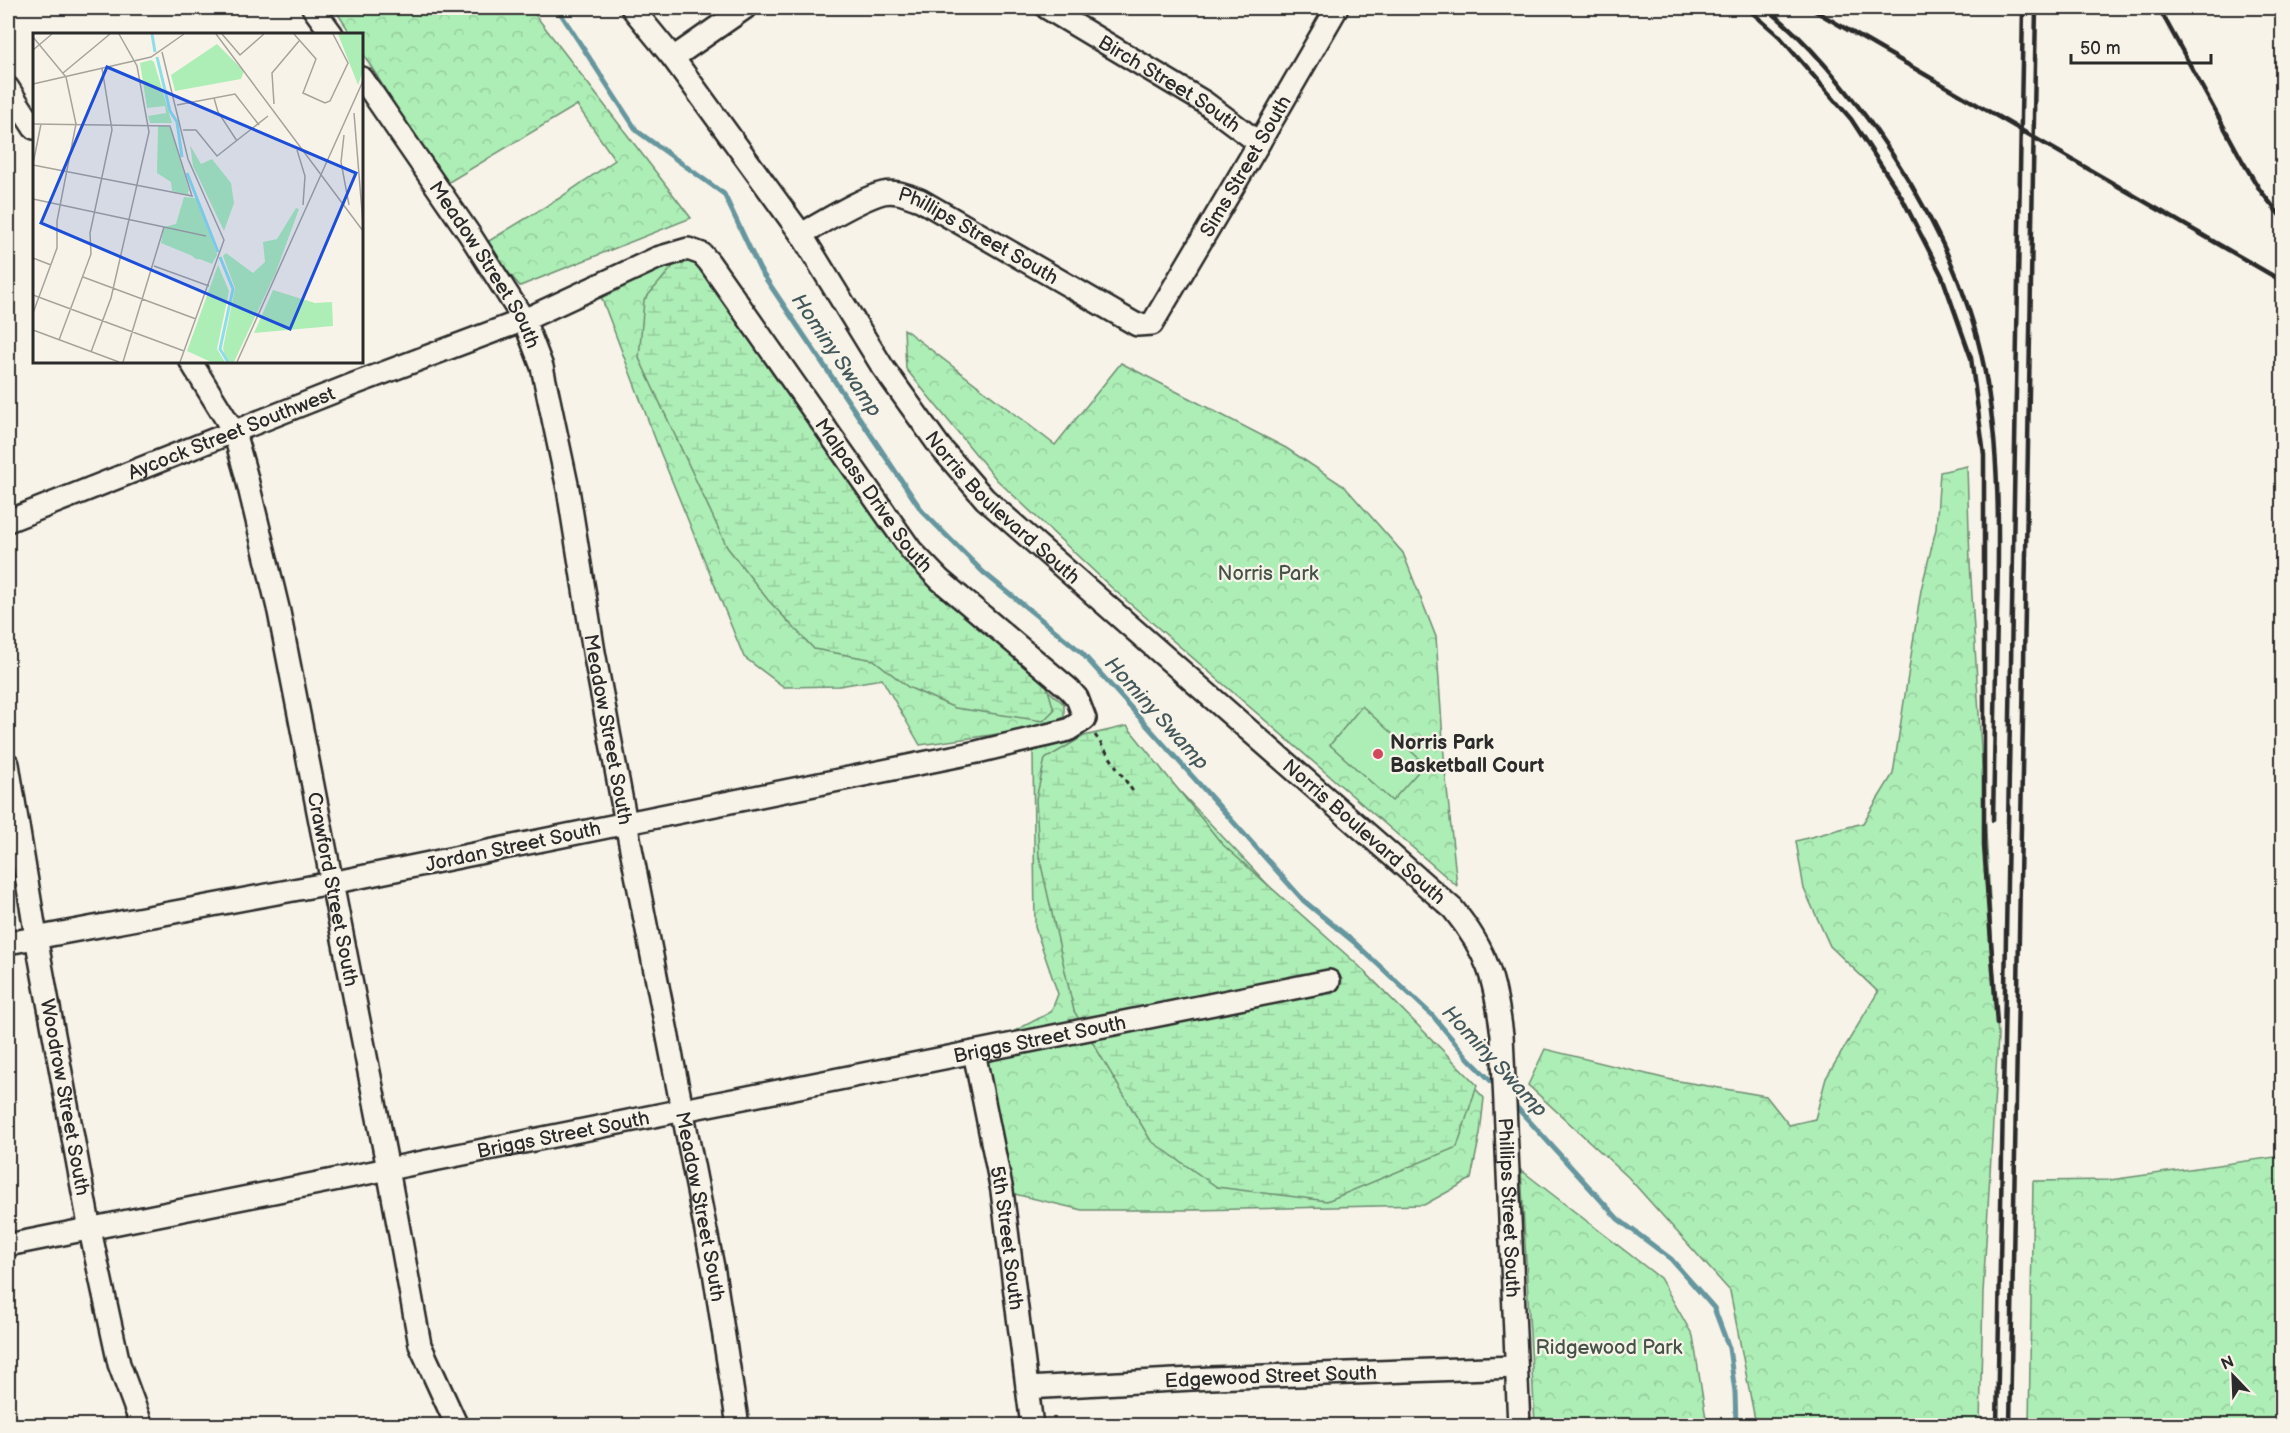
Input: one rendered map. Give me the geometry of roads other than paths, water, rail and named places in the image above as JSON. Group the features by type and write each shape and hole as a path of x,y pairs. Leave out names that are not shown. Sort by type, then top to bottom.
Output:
{"street":[{"path":"313,8 331,33"},
{"name":"Norris Boulevard South","path":"632,8 672,58 801,234 882,366 940,447 986,499 1453,909 1465,924"},
{"path":"672,58 746,8"},
{"name":"Birch Street South","path":"1047,8 1204,102 1259,143"},
{"name":"Sims Street South","path":"1152,324 1336,8"},
{"name":"Meadow Street South","path":"363,79 470,235 524,320 542,367 568,489 594,652 681,1111 714,1272 738,1425"},
{"path":"8,88 33,126"},
{"name":"Phillips Street South","path":"801,234 884,193 901,193 920,200 1137,325 1152,324"},
{"name":"Aycock Street Southwest","path":"8,521 354,384 524,320 657,258 688,249"},
{"name":"Malpass Drive South","path":"688,249 702,254 709,262 911,550 940,580 1069,689 1077,698 1085,719"},
{"name":"Crawford Street South","path":"192,363 234,432 246,475 279,612 420,1345 457,1425"},
{"name":"Jordan Street South","path":"8,943 331,883 977,752 1068,730 1085,719"},
{"name":"Woodrow Street South","path":"8,764 36,937 90,1230 119,1364 142,1425"},
{"name":"Phillips Street South","path":"1465,924 1485,959 1496,991 1502,1035 1519,1425"},
{"name":"Briggs Street South","path":"8,1245 1329,981"},
{"name":"5th Street South","path":"974,1052 1002,1191 1032,1425"},
{"name":"Edgewood Street South","path":"1027,1388 1516,1367"}],"waterway":[{"name":"Hominy Swamp","path":"557,8 637,131 724,194 760,270 922,511 983,572 1081,652 1304,901 1354,942 1432,1015 1469,1059 1497,1087"},
{"name":"Hominy Swamp","path":"1512,1102 1618,1219 1671,1259 1714,1308 1729,1348 1735,1392 1736,1426"}],"railway":[{"path":"1747,8 1779,36 1851,119 1901,196 1942,276 1971,358 1984,455 1984,846 1997,1024"},
{"path":"1766,8 1797,35 1838,80 1911,184 1942,242 1967,304 1976,335 1989,398 1996,460 1998,585 1993,820"},
{"path":"1810,8 2282,281"},
{"path":"1997,1426 2023,8"},
{"path":"2010,1426 2036,8"},
{"path":"2159,8 2243,162 2260,190 2282,218"}],"place":[{"name":"Norris Park Basketball Court","path":"1378,754"}],"park label":[{"name":"Norris Park","path":"1268,573"},
{"name":"Ridgewood Park","path":"1609,1347"}]}
